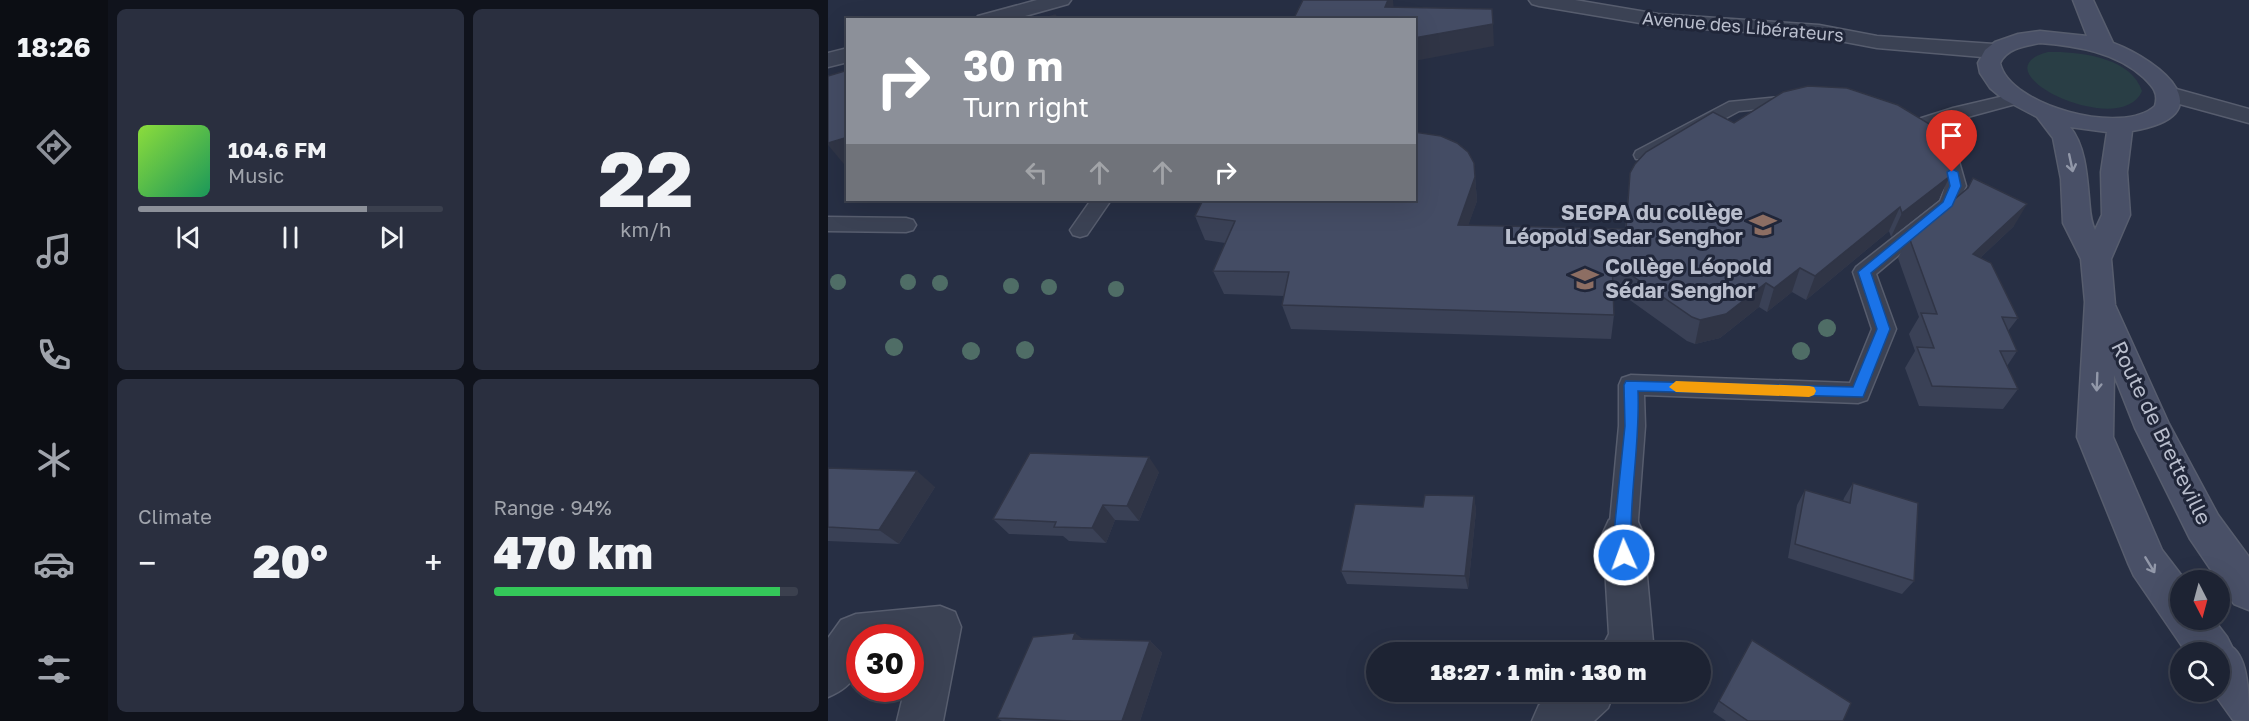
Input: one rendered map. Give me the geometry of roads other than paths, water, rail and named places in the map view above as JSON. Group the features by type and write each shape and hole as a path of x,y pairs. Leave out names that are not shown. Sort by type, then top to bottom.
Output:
{"main road":[{"path":"2084,0 2096,34 2105,48"},
{"path":"2040,37 2062,9"},
{"path":"2040,37 2072,40 2105,48 2124,55 2154,73 2164,84 2169,94 2168,106 2159,116 2143,122 2121,125 2088,122 2046,112 2017,98 1995,79 1990,69 1990,59 1994,51 2005,44 2040,37"},
{"name":"Route de Bretteville","path":"2046,112 2065,137 2074,179 2077,223 2096,259 2100,302 2095,437 2148,563 2170,594"},
{"name":"Route de Bretteville","path":"2096,259 2116,215 2114,172 2121,125"},
{"name":"Route de Bretteville","path":"2100,302 2153,428 2204,527 2249,590"},
{"path":"2230,678 2249,704"}],"street":[{"path":"993,18 1061,0"},
{"name":"Avenue des Libérateurs","path":"1539,0 1658,20 1819,31 1877,42 1994,51"},
{"name":"Avenue des Libérateurs","path":"1877,42 1995,79"},
{"path":"828,60 846,56"},
{"path":"2169,94 2249,116"},
{"path":"1623,533 1631,642"},
{"path":"828,675 856,635 939,627 920,721"},
{"path":"1555,721 1582,702"}],"lane":[{"path":"1623,533 1632,426 1631,385 1858,393 1884,329 1864,272 1948,204 1956,186 1949,158 1908,122 2017,98"},
{"path":"1643,155 1734,106 1789,100 1812,101"},
{"path":"1080,230 1100,201"},
{"path":"828,224 906,225"}],"place":[{"name":"SEGPA du collège Léopold Sedar Senghor","path":"1763,225"},
{"name":"Collège Léopold Sédar Senghor","path":"1585,279"}]}
